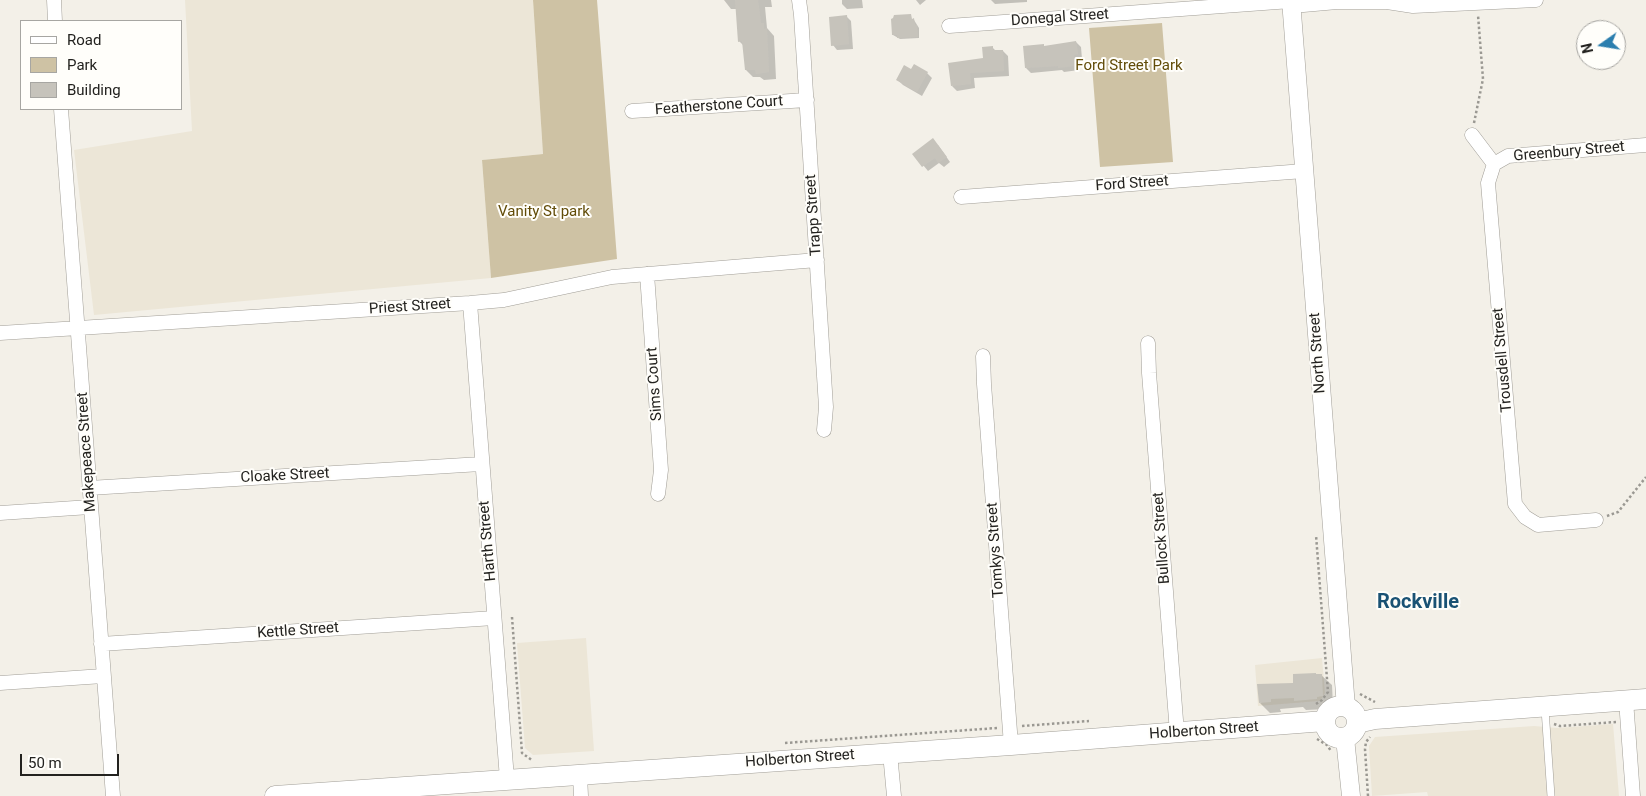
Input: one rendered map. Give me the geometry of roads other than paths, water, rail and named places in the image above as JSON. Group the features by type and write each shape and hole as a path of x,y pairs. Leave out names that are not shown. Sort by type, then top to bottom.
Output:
{"main road":[{"path":"1345,738 1353,712 1346,707 1334,708 1329,712 1321,730 1327,730 1332,736 1345,738 1375,719 1545,708 1646,699"},
{"name":"Holberton Street","path":"275,796 890,753 1011,736 1321,730"}],"street":[{"path":"54,0 55,20"},
{"name":"Trapp Street","path":"799,0 826,408 824,430"},
{"name":"Donegal Street","path":"949,26 1292,2 1387,2 1413,6 1536,0"},
{"name":"North Street","path":"1292,2 1346,707"},
{"name":"Featherstone Court","path":"632,112 807,100"},
{"name":"Makepeace Street","path":"61,110 113,796"},
{"path":"1472,136 1494,164"},
{"name":"Greenbury Street","path":"1494,164 1508,156 1646,145"},
{"name":"Trousdell Street","path":"1494,164 1488,183 1515,504 1525,517 1538,524 1596,520"},
{"name":"Ford Street","path":"961,198 1304,171"},
{"name":"Priest Street","path":"0,333 504,300 612,277 817,260"},
{"name":"Sims Court","path":"647,274 661,470 658,494"},
{"name":"Harth Street","path":"470,303 507,779"},
{"name":"Bullock Street","path":"1148,343 1177,733"},
{"name":"Tomkys Street","path":"983,356 1011,736"},
{"name":"Cloake Street","path":"89,488 482,464"},
{"path":"0,513 90,507"},
{"name":"Kettle Street","path":"102,644 494,618"},
{"path":"0,683 103,676"},
{"path":"1626,700 1633,796"},
{"path":"1345,738 1351,796"},
{"path":"890,753 894,796"},
{"path":"580,775 581,796"}],"lane":[{"path":"1545,708 1551,796"}],"district":[{"name":"Rockville","path":"1418,603"}],"park label":[{"name":"Ford Street Park","path":"1129,66"},
{"name":"Vanity St park","path":"544,212"}]}
